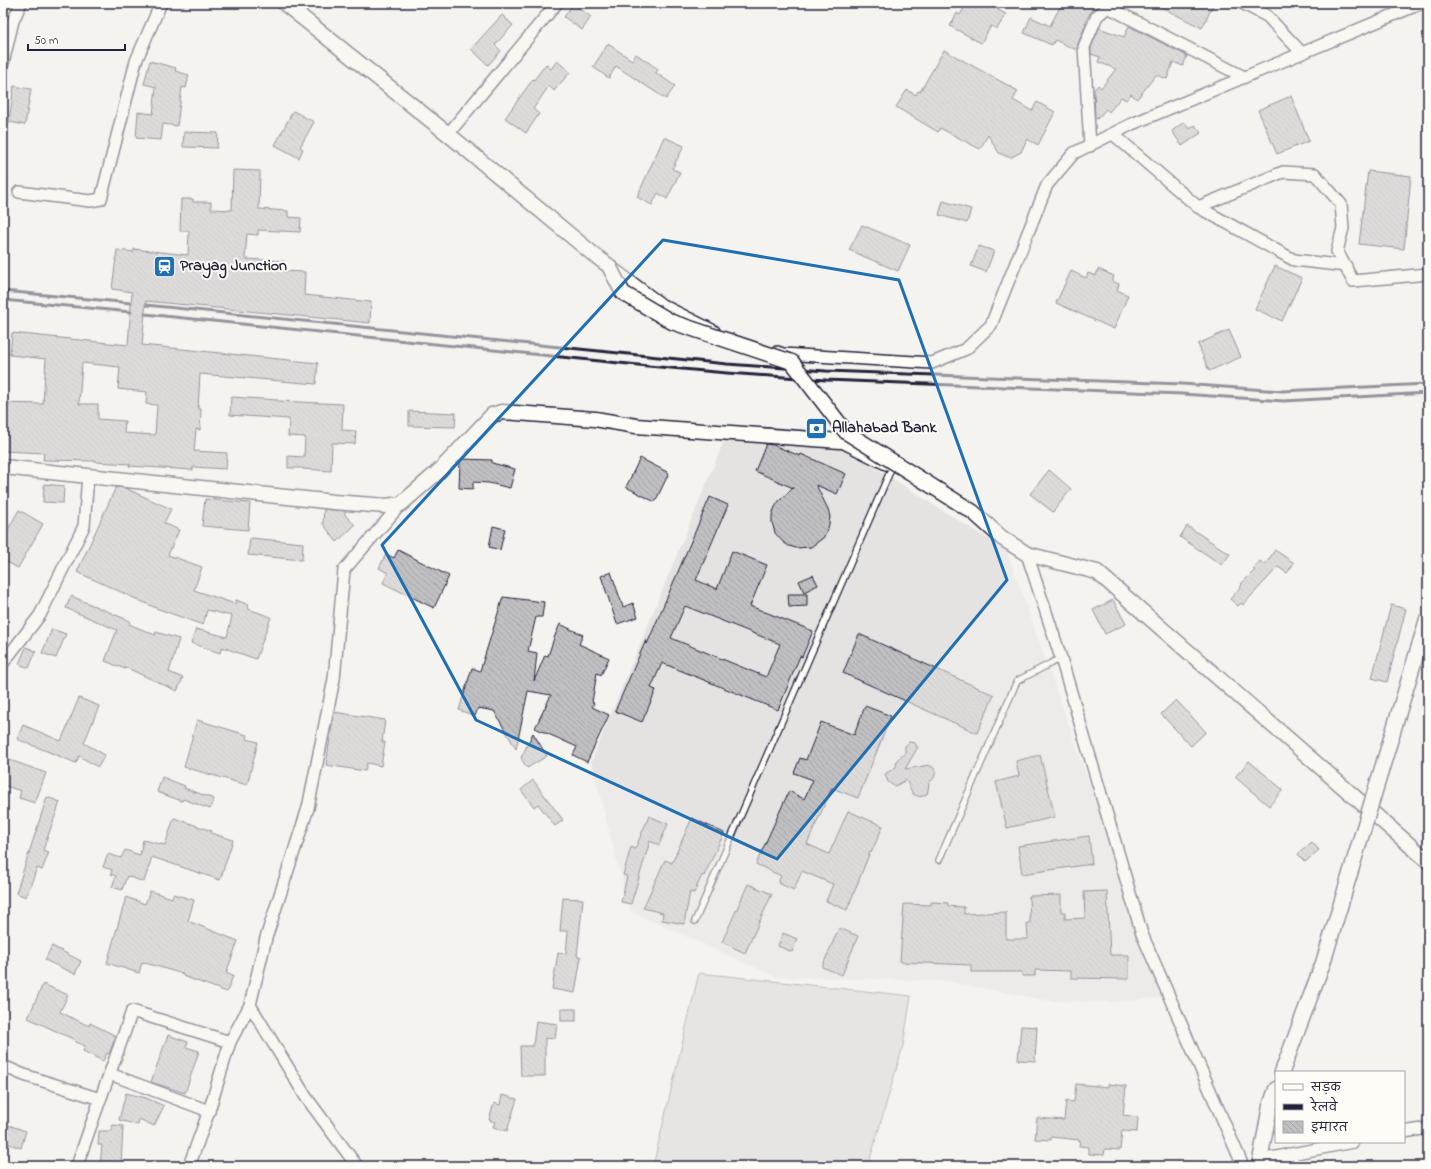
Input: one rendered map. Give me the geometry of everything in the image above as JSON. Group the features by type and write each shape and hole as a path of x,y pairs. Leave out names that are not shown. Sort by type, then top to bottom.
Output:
{"street":[{"path":"3,63 4,49 12,21 21,3"},
{"path":"19,192 90,201 101,199 136,61 161,3"},
{"path":"284,3 448,134 593,254 662,305 721,335 783,354 932,363 966,349 991,325 1047,185 1074,154 1132,124 1422,3"},
{"path":"448,134 557,3"},
{"path":"1242,3 1267,16 1302,53"},
{"path":"1090,146 1084,47 1098,16 1108,7 1244,77"},
{"path":"1113,134 1198,207 1294,260 1346,266"},
{"path":"1198,207 1283,172 1315,174 1341,204 1343,228 1337,251 1353,281 1428,274"},
{"path":"609,266 623,293 672,322 792,362 846,432 973,512 1002,538"},
{"path":"189,1166 209,1111 230,1042 250,1005 266,938 308,808 334,679 344,570 401,504 440,470 492,415 502,412 595,419 636,426 840,441 892,467 1027,554 1097,572 1428,861"},
{"path":"3,468 334,502 386,506 401,504"},
{"path":"3,662 40,616 84,526 88,476"},
{"path":"1027,554 1061,658 1142,934 1243,1166"},
{"path":"1282,1071 1323,963 1428,616"},
{"path":"250,1005 306,1097 357,1166"},
{"path":"77,1166 132,1011 230,1042"},
{"path":"3,1066 24,1075 100,1099"},
{"path":"110,1074 209,1111"},
{"path":"1275,1092 1270,1106 1261,1164 1288,1154 1348,1143"},
{"path":"1405,1132 1428,1128"},
{"path":"1288,1154 1296,1166"}],"lane":[{"path":"695,921 892,467"},
{"path":"939,860 1017,681 1061,658"}],"highlighted area":[{"path":"663,240 899,280 1007,580 777,859 476,720 382,545"}],"shaded area":[{"path":"731,424 823,435 1007,551 1165,997 1117,1002 1050,1001 945,981 776,977 630,911 591,762"},
{"path":"699,973 911,996 903,1046 868,1166 653,1166"}],"building":[{"path":"967,3 1002,3 998,10 1006,14 997,29 991,26 981,43 950,26 957,13 960,15"},
{"path":"1062,3 1095,3 1085,23 1077,49 1055,40 1052,45 1024,33 1031,17 1050,26"},
{"path":"1153,3 1214,3 1202,28"},
{"path":"573,4 591,17 582,30 564,17"},
{"path":"502,15 513,25 495,45 501,51 488,65 471,49"},
{"path":"1129,26 1187,56 1183,66 1173,62 1167,79 1156,75 1137,99 1131,94 1126,100 1121,97 1109,112 1106,109 1097,119 1095,118 1094,90 1098,85 1101,88 1116,69 1098,62 1100,57 1091,54 1091,48 1099,28 1124,37"},
{"path":"608,44 632,60 636,54 658,69 656,73 675,86 666,99 616,66 609,78 593,67"},
{"path":"944,50 1018,91 1013,100 1032,111 1037,102 1055,112 1038,145 1027,139 1021,152 1012,157 1008,157 999,153 988,135 980,149 940,128 938,132 896,107 907,90 916,95 918,91 920,92"},
{"path":"150,61 176,68 175,71 189,75 186,88 182,87 177,126 163,124 161,140 136,138 138,112 153,114 156,87 144,84"},
{"path":"557,61 570,72 554,91 549,86 533,109 539,114 526,133 505,118 533,79 534,80 546,64 551,69"},
{"path":"14,86 31,89 25,125 9,122"},
{"path":"1291,96 1309,141 1277,154 1258,110"},
{"path":"293,111 314,122 300,147 303,149 299,158 275,145"},
{"path":"1184,122 1189,129 1195,125 1201,133 1182,146 1172,131"},
{"path":"184,132 218,133 217,148 183,147"},
{"path":"664,137 684,146 672,169 680,172 667,199 658,193 652,205 637,197"},
{"path":"233,170 260,171 259,209 288,211 288,217 301,218 300,232 258,230 258,235 247,234 245,259 284,261 283,271 305,272 304,295 371,302 370,323 146,301 142,345 318,363 316,384 200,374 198,409 201,409 200,430 196,429 194,451 227,453 226,469 193,467 193,470 129,466 130,464 96,461 43,460 44,453 3,451 3,403 43,404 46,359 10,355 12,333 128,345 132,292 112,289 117,250 134,252 134,249 188,255 189,231 180,231 181,199 193,199 193,202 211,202 211,209 232,210","holes":["82,363 120,367 118,389 147,392 146,404 157,405 155,435 124,433 125,421 98,419 98,404 79,404"]},
{"path":"1368,171 1411,176 1404,249 1359,244"},
{"path":"943,201 971,209 967,223 939,215"},
{"path":"862,225 910,245 898,271 849,250"},
{"path":"979,246 994,251 986,272 971,266"},
{"path":"1275,266 1302,278 1282,321 1255,309"},
{"path":"1098,269 1114,276 1112,281 1119,284 1117,290 1128,295 1114,329 1056,303 1071,271 1086,278 1088,273 1096,276"},
{"path":"1229,330 1241,357 1209,371 1198,344"},
{"path":"231,397 343,404 342,430 356,431 355,444 332,443 331,471 288,468 288,456 304,457 305,437 288,436 289,419 230,415"},
{"path":"409,411 456,413 455,427 409,426"},
{"path":"766,444 773,445 800,456 801,454 846,474 837,494 816,485 828,509 830,517 827,532 823,538 811,547 796,548 789,546 775,533 772,515 775,507 779,501 793,488 755,471"},
{"path":"640,458 669,473 655,502 626,487"},
{"path":"462,459 492,460 492,463 515,469 510,488 489,483 473,482 473,489 459,488 460,462"},
{"path":"1049,470 1071,489 1053,512 1030,494"},
{"path":"44,484 64,486 63,503 43,502"},
{"path":"116,487 125,488 171,509 164,523 179,530 168,555 202,567 194,590 235,604 236,600 249,605 248,609 271,617 256,659 222,647 220,653 191,643 196,629 227,637 232,616 207,610 203,625 156,608 77,572"},
{"path":"710,497 728,505 696,580 717,589 732,551 767,565 750,606 813,631 802,657 800,656 778,710 662,663 651,688 656,690 642,722 615,711 646,640 647,644","holes":["685,606 780,644 766,677 671,638"]},
{"path":"205,499 250,503 248,530 202,526"},
{"path":"324,509 345,511 345,515 355,525 337,542 323,524"},
{"path":"19,510 43,524 18,568 3,560 3,538"},
{"path":"493,526 505,529 500,550 489,547"},
{"path":"1187,526 1230,554 1222,565 1180,537"},
{"path":"250,538 303,543 302,560 248,555"},
{"path":"398,550 449,576 434,608 383,583 388,573 379,568 386,554 394,558"},
{"path":"1275,550 1294,563 1287,573 1278,567 1243,605 1241,603 1238,606 1230,599 1242,585 1241,584 1255,570 1253,569 1260,561 1265,565"},
{"path":"611,572 623,607 633,603 638,617 617,624 601,576"},
{"path":"813,575 818,585 804,592 799,581"},
{"path":"788,594 807,594 807,606 789,607"},
{"path":"71,596 130,621 129,624 155,635 156,632 179,639 169,672 183,678 177,691 125,667 125,669 105,661 117,630 66,608"},
{"path":"503,597 544,602 542,617 536,617 528,651 537,653 534,681 545,655 548,656 560,624 583,635 579,644 609,658 601,675 597,673 592,702 594,703 592,707 609,715 587,762 573,755 577,747 535,728 551,695 528,691 516,749 494,711 478,708 475,716 459,710 472,668 480,671"},
{"path":"1113,600 1126,624 1105,634 1093,610"},
{"path":"1391,605 1406,609 1387,682 1372,678"},
{"path":"52,629 66,634 56,658 42,653"},
{"path":"859,634 994,695 977,733 843,673"},
{"path":"26,647 36,651 29,668 19,664"},
{"path":"79,698 99,706 84,743 105,755 98,767 79,756 76,763 17,739 23,725 61,741"},
{"path":"1176,700 1206,732 1191,746 1161,714"},
{"path":"865,706 891,716 858,798 832,788 807,844 829,854 848,811 883,826 871,853 870,852 847,910 826,901 833,884 802,871 794,890 778,883 781,876 756,864 789,791 804,799 813,780 794,773 800,758 806,760 821,722 854,735"},
{"path":"334,712 385,720 382,742 385,742 381,766 367,763 365,771 326,765"},
{"path":"197,720 247,735 246,739 258,742 247,785 184,767"},
{"path":"533,733 547,756 527,768 521,758"},
{"path":"909,742 915,743 918,747 905,769 929,765 936,771 934,778 929,783 927,794 920,797 913,794 906,780 894,786 888,782 885,774 896,767 897,760 905,754 905,746"},
{"path":"1040,755 1055,817 1007,828 996,782 1019,776 1016,761"},
{"path":"7,759 46,773 35,803 19,798 21,791 3,785 3,772"},
{"path":"1249,761 1283,790 1269,806 1235,777"},
{"path":"162,777 185,786 184,788 214,799 210,809 183,799 182,801 157,792"},
{"path":"533,780 563,820 555,826 538,804 534,807 521,790"},
{"path":"47,797 60,802 43,850 49,852 42,870 37,868 26,897 16,893"},
{"path":"649,816 668,824 659,845 650,841 631,904 621,902 627,876 623,875 631,847 635,849"},
{"path":"174,818 233,840 220,880 152,857 144,882 127,876 122,890 112,887 116,876 111,874 112,870 103,867 108,854 121,858 125,850 140,855 143,840 165,845"},
{"path":"692,818 724,833 704,876 702,875 694,893 690,892 684,924 662,920 663,913 643,908 665,860 672,863"},
{"path":"1089,836 1092,864 1022,874 1018,846"},
{"path":"1312,842 1319,850 1305,862 1298,854"},
{"path":"748,884 772,894 745,953 722,942"},
{"path":"150,891 172,898 173,894 194,900 188,921 238,941 226,973 233,976 227,992 183,976 183,974 142,962 139,973 107,963 126,897 145,904"},
{"path":"1107,891 1110,955 1129,955 1129,979 1071,978 1071,971 1035,970 1035,976 1022,976 1022,972 971,972 971,965 900,962 904,904 931,905 931,902 948,903 948,906 964,907 964,914 1006,912 1006,939 1028,939 1027,923 1030,923 1029,896 1061,895 1061,912 1065,912 1065,919 1085,918 1084,892"},
{"path":"563,898 583,899 577,956 581,957 575,993 552,989 558,953 566,954 568,931 560,931"},
{"path":"839,928 858,936 842,975 822,967"},
{"path":"783,933 797,939 792,952 778,946"},
{"path":"52,946 81,961 75,974 45,960"},
{"path":"43,984 68,995 60,1012 89,1026 90,1023 116,1036 109,1054 107,1053 103,1061 83,1051 85,1046 74,1041 75,1040 28,1018"},
{"path":"561,1009 576,1009 576,1021 561,1021"},
{"path":"536,1021 557,1024 555,1039 545,1038 545,1076 521,1076 520,1046 533,1046"},
{"path":"1021,1026 1037,1027 1035,1061 1018,1060"},
{"path":"168,1035 188,1042 186,1047 199,1051 185,1093 151,1082"},
{"path":"1076,1084 1108,1087 1108,1084 1126,1086 1123,1115 1138,1117 1137,1132 1122,1131 1120,1150 1105,1149 1104,1155 1089,1154 1089,1147 1079,1146 1080,1140 1051,1137 1051,1140 1035,1139 1037,1118 1064,1120 1066,1101 1074,1102"},
{"path":"126,1093 146,1098 164,1106 154,1126 139,1119 138,1125 119,1120"},
{"path":"502,1095 517,1099 507,1131 493,1127 495,1122 489,1120 494,1103 500,1105"},
{"path":"8,1125 26,1131 21,1148 3,1142"},
{"path":"112,1125 123,1126 121,1166 100,1166 102,1145 98,1145 99,1131 112,1131"}],"railway":[{"path":"3,291 131,303"},
{"path":"3,300 131,312"},
{"path":"146,305 727,364 826,371 1182,384 1282,391 1428,384"},
{"path":"145,314 648,366 826,380 1182,394 1284,401 1428,393"}],"place":[{"name":"Prayag Junction","path":"164,266"},
{"name":"Allahabad Bank","path":"817,428"}]}
